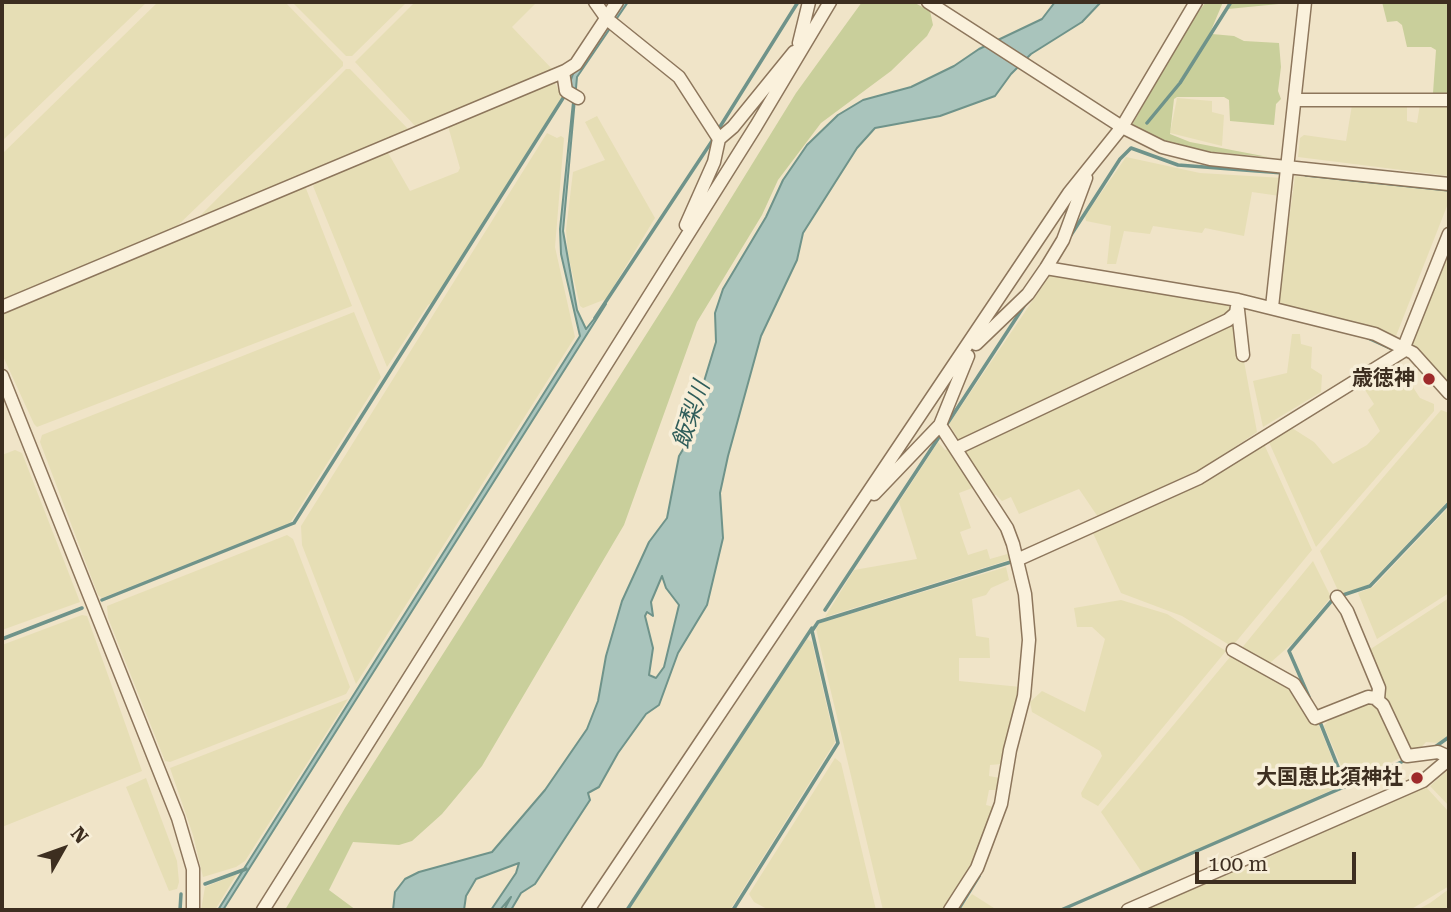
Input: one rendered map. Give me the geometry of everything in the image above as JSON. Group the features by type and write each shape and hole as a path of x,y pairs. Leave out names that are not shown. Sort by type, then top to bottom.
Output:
{"street":[{"path":"595,2 611,21 679,77 719,139"},
{"path":"2,307 563,72 576,64 611,21 617,2"},
{"path":"686,237 684,231 714,162 719,139 733,127 801,48 809,2"},
{"path":"263,910 686,237 830,2"},
{"path":"928,2 1118,124 1162,147 1193,156 1449,184"},
{"path":"588,910 967,349 1069,193 1086,174 1196,2"},
{"path":"1188,16 1203,2"},
{"path":"1272,307 1297,100 1305,2"},
{"path":"563,72 571,94"},
{"path":"1297,100 1449,100"},
{"path":"967,349 976,344 1028,294 1046,268 1063,240 1086,174"},
{"path":"1019,559 1199,478 1404,351 1448,240"},
{"path":"1046,268 1238,305 1272,307 1375,334 1430,369 1449,393"},
{"path":"1238,305 1243,355"},
{"path":"957,448 1228,320 1238,305"},
{"path":"866,497 876,493 940,425 968,356 967,349"},
{"path":"2,376 178,818 193,869 193,910"},
{"path":"940,425 1007,528 1019,559 1029,640 1024,695 1010,750 1001,804 985,850 950,910"},
{"path":"1128,910 1423,782 1449,758 1438,752 1406,756 1378,699 1379,688 1347,611 1337,597"},
{"path":"1233,650 1294,684 1316,719 1368,698 1378,699"}],"shaded area":[{"path":"2,2 147,2 2,141"},
{"path":"158,2 285,2 343,62 343,66 173,230 2,301 2,154"},
{"path":"292,2 407,2 352,56 346,56"},
{"path":"415,2 537,2 512,27 553,70 417,128 355,62"},
{"path":"346,69 350,69 410,131 196,220"},
{"path":"554,81 562,97 433,302 428,305 387,367 313,186 387,151 410,191 458,172 460,168 448,126"},
{"path":"1177,98 1212,101 1212,112 1224,115 1222,146 1170,133"},
{"path":"1449,103 1449,176 1298,157 1300,138 1304,135 1346,141 1352,105 1407,104 1407,121 1417,123 1420,104"},
{"path":"597,116 655,218 606,299 583,308 580,306 568,254 566,230 573,172 605,160 585,122"},
{"path":"547,133 564,138 555,247 575,337 356,684 302,545 301,526"},
{"path":"1126,157 1200,173 1283,178 1280,196 1252,192 1244,236 1205,228 1202,233 1153,226 1150,234 1124,231 1116,264 1107,264 1111,226 1086,221 1085,216"},
{"path":"1295,176 1449,191 1449,201 1396,336 1284,306 1278,300"},
{"path":"305,186 352,306 37,427 34,424 2,354 2,311"},
{"path":"1449,249 1449,382 1412,343"},
{"path":"1050,275 1233,305 1231,314 961,440 958,439 949,424"},
{"path":"354,312 381,377 290,523 102,598 98,595 40,442 42,435"},
{"path":"1232,322 1237,323 1257,432 1205,467 1098,517 1079,489 1019,514 1011,497 1002,501 996,495 991,495 965,454 966,451"},
{"path":"1292,334 1300,334 1301,344 1312,347 1311,368 1322,375 1321,392 1263,427 1253,381 1287,373"},
{"path":"1396,361 1420,398 1434,404 1434,411 1316,547 1268,440 1287,427 1292,428 1314,442 1333,464 1367,445 1380,431 1368,410 1374,404 1360,382"},
{"path":"1441,410 1449,413 1449,500 1368,585 1340,595 1320,551"},
{"path":"938,442 945,450 950,448 975,487 959,493 971,528 960,532 968,555 987,549 990,559 1011,553 1012,559 825,617 854,570 917,559 899,502"},
{"path":"1264,444 1312,550 1235,643 1231,646 1182,616 1121,593 1092,531"},
{"path":"15,450 22,453 80,602 2,630 2,455"},
{"path":"1449,507 1449,593 1377,639 1358,593 1373,587"},
{"path":"287,535 293,539 350,687 346,694 170,762 165,761 108,618 107,606"},
{"path":"1313,561 1331,597 1295,641 1270,663 1241,649"},
{"path":"1006,567 1009,580 991,588 986,595 972,599 976,636 989,638 990,658 959,658 959,681 1021,687 1002,764 990,765 989,776 1000,778 998,790 989,790 986,805 994,807 973,865 944,910 883,910 816,629 820,623"},
{"path":"1449,598 1449,737 1440,743 1426,742 1418,751 1408,749 1366,652"},
{"path":"1121,600 1167,614 1226,651 1098,806 1082,797 1081,793 1102,756 1100,751 1032,712 1030,702 1042,691 1085,712 1105,639 1092,627 1077,627 1074,608"},
{"path":"82,615 87,616 142,771 2,827 2,645"},
{"path":"807,639 812,642 835,742 730,910 629,910"},
{"path":"1238,655 1288,683 1319,726 1343,785 1143,874 1101,812 1230,657"},
{"path":"348,699 245,861 236,867 203,877 193,835 170,768"},
{"path":"1367,702 1376,704 1400,758 1349,784 1324,726 1328,721"},
{"path":"835,758 841,763 876,910 769,910 754,902 749,894"},
{"path":"1449,769 1449,806 1430,786"},
{"path":"146,778 177,861 179,882 177,889 169,891 126,787"},
{"path":"1425,786 1449,812 1449,886 1410,910 1137,910 1237,867 1241,872 1352,814"},
{"path":"237,874 215,910 201,910 205,887"},
{"path":"1449,889 1449,910 1417,910 1430,903"},
{"path":"972,894 997,910 959,910"}],"green space":[{"path":"862,2 913,2 930,11 933,25 927,36 891,71 821,123 778,180 762,215 697,322 624,525 482,766 442,814 412,841 399,845 353,842 329,890 356,910 285,910 345,808 670,297 796,93"},
{"path":"1206,2 1223,2 1210,33 1179,82 1146,124 1181,83 1212,34 1234,36 1244,41 1279,43 1281,67 1278,91 1281,99 1276,104 1274,125 1230,121 1229,100 1224,97 1177,97 1174,99 1170,134 1190,142 1268,157 1191,150 1165,142 1132,125 1192,20"},
{"path":"1232,2 1299,2 1228,9"},
{"path":"1382,2 1449,2 1449,97 1433,93 1436,50 1431,47 1407,47 1402,25 1397,21 1387,22"}],"water":[{"path":"621,2 628,2 577,77 563,231 577,310 586,329 606,304 223,910 218,910 580,336 561,254 560,229 573,102 568,88 573,74"},
{"path":"1055,2 1101,2 1082,22 1031,54 1011,74 995,96 940,116 875,128 857,148 803,233 797,260 761,336 728,456 720,493 723,538 707,605 678,653 659,705 646,714 618,753 599,787 588,793 590,800 535,884 521,893 511,910 504,910 511,897 500,910 491,910 516,873 519,863 476,879 466,896 464,910 393,910 395,892 405,879 419,872 492,852 545,790 587,729 598,701 606,656 622,601 649,542 667,518 679,456 693,433 702,388 716,342 715,313 723,289 766,217 783,180 807,145 838,115 863,100 911,87 954,66 979,49 1042,19","holes":["662,576 666,588 679,605 664,667 656,678 649,675 653,648 645,616 647,612 653,616 651,602"]}],"waterway":[{"path":"718,130 798,2"},
{"path":"1147,123 1180,83 1231,2"},
{"path":"102,600 294,523 565,95"},
{"path":"595,318 714,138"},
{"path":"1071,235 1120,159 1131,148 1178,165 1283,173"},
{"path":"1306,175 1449,190"},
{"path":"947,424 1026,303"},
{"path":"1368,338 1390,348"},
{"path":"825,610 941,434"},
{"path":"1309,697 1289,651 1334,598 1370,586 1449,503"},
{"path":"733,910 838,743 812,631 818,622 1014,561"},
{"path":"2,639 82,608"},
{"path":"627,910 812,628"},
{"path":"1320,722 1346,787"},
{"path":"1435,747 1449,737"},
{"path":"1061,910 1406,760"},
{"path":"205,884 246,869"},
{"path":"958,910 979,876"},
{"path":"180,910 181,894"}],"place":[{"name":"歳徳神","path":"1429,379"},
{"name":"大国恵比須神社","path":"1417,778"}],"water label":[{"name":"飯梨川","path":"692,415"}]}
